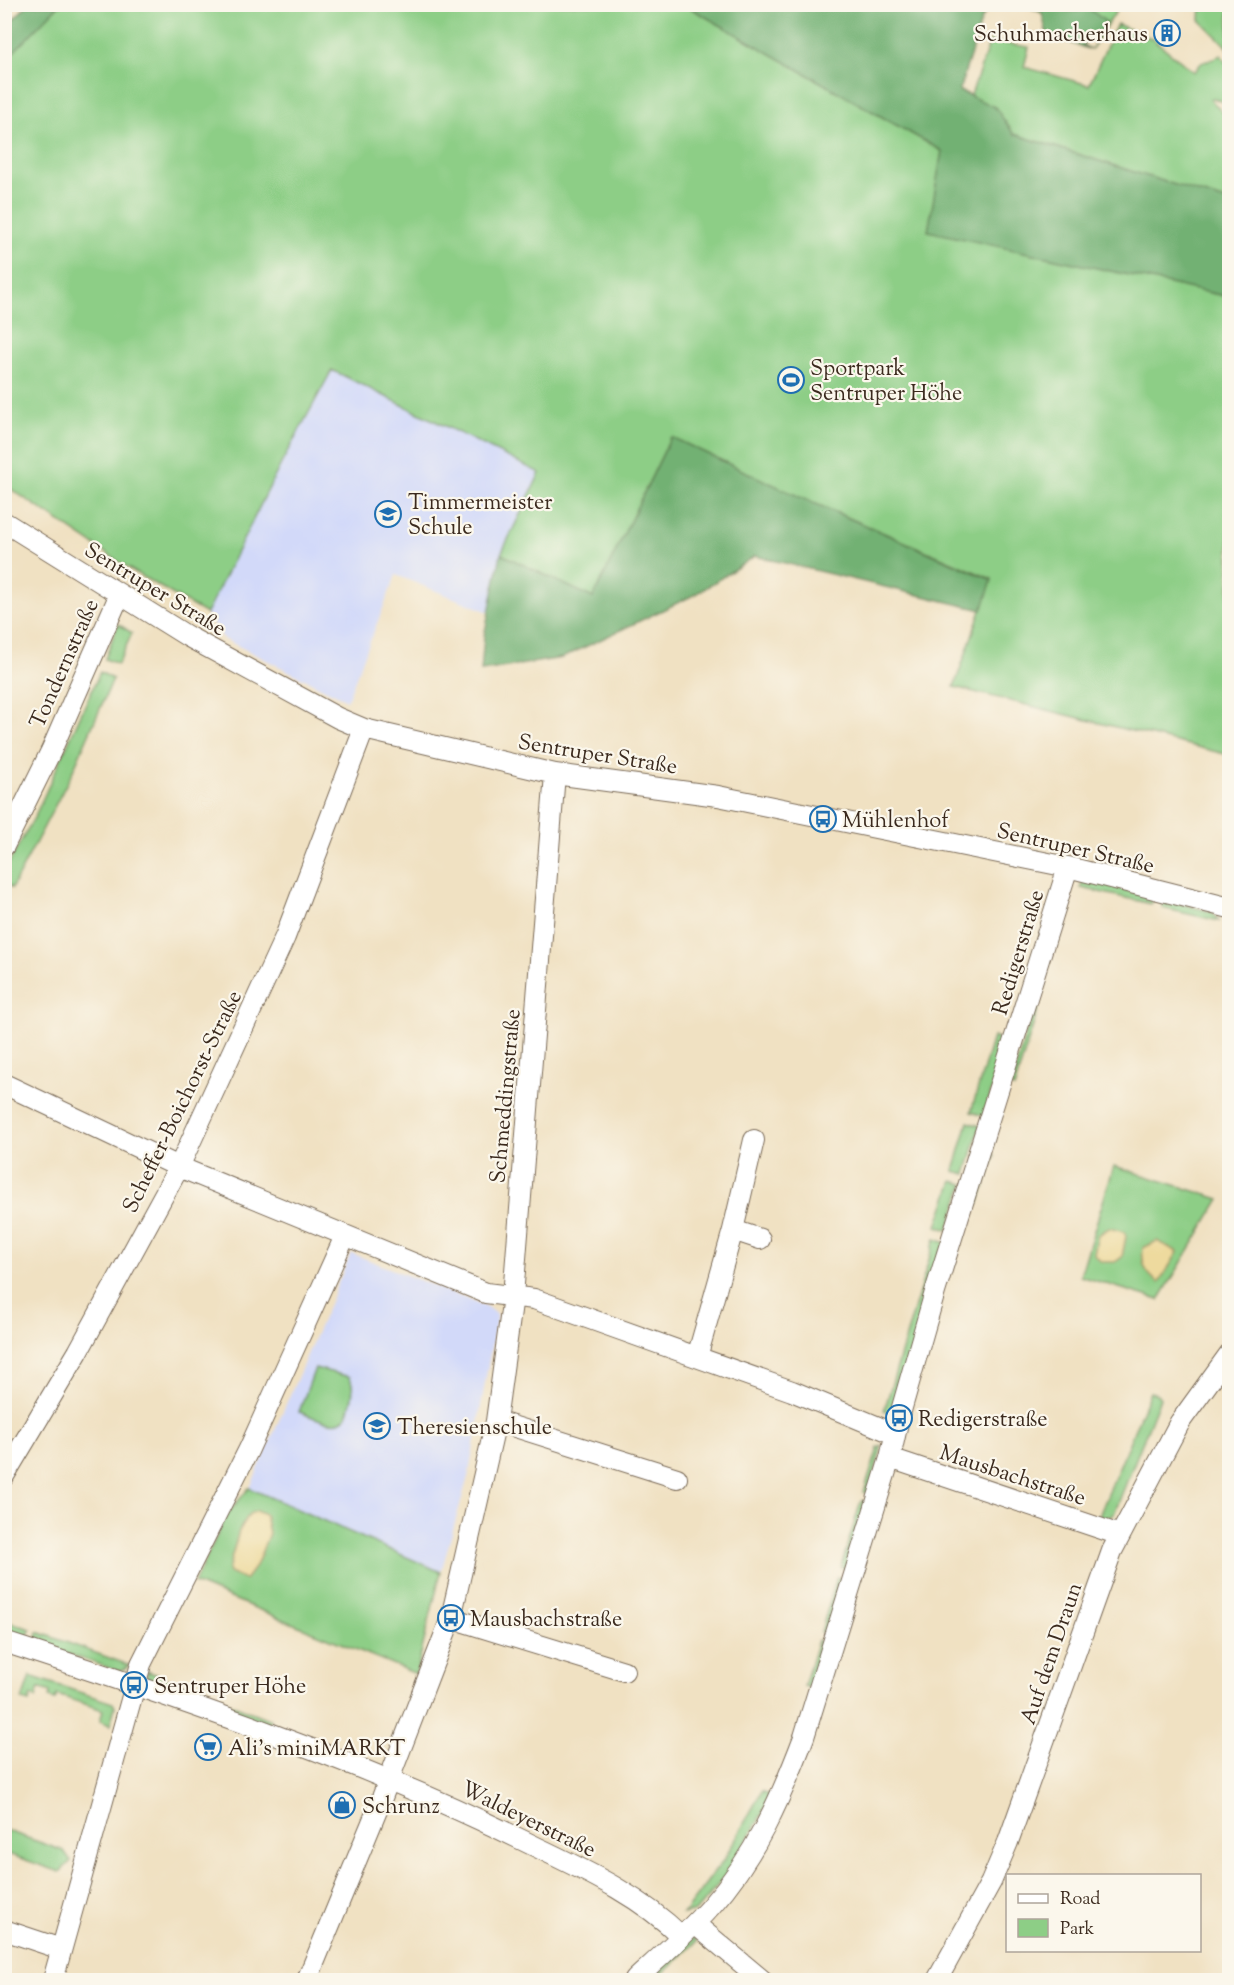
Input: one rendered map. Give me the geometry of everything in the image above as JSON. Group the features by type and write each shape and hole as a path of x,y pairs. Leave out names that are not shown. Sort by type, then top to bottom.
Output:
{"street":[{"name":"Sentruper Straße","path":"4,522 119,596 233,662 364,729 555,774 718,796 1068,867 1230,908"},
{"name":"Tondernstraße","path":"4,846 51,751 119,596"},
{"name":"Scheffer-Boichorst-Straße","path":"4,1476 78,1352 179,1167 285,937 364,729"},
{"name":"Schmeddingstraße","path":"307,1980 389,1780 451,1618 496,1421 513,1296 555,774"},
{"name":"Redigerstraße","path":"635,1980 688,1930 727,1887 758,1841 789,1778 804,1737 890,1458 935,1292 1068,867"},
{"path":"4,1084 179,1167 486,1293 534,1299 792,1391 895,1434"},
{"path":"697,1357 733,1230 754,1140"},
{"path":"733,1230 760,1239"},
{"path":"53,1980 141,1664 249,1449 345,1236"},
{"name":"Auf dem Draun","path":"937,1980 973,1918 1004,1852 1120,1535 1180,1422 1230,1353"},
{"path":"496,1421 677,1478"},
{"name":"Mausbachstraße","path":"890,1458 1120,1535"},
{"path":"451,1618 624,1671"},
{"name":"Waldeyerstraße","path":"4,1642 134,1685 389,1780 473,1816 608,1882 661,1917 688,1930"},
{"path":"4,1930 61,1949"},
{"path":"688,1930 762,1980"}],"shaded area":[{"name":"Timmermeister Schule","path":"331,370 540,473 501,554 489,612 396,575 347,700 224,639 206,614"},
{"name":"Theresienschule","path":"351,1253 487,1307 497,1315 469,1473 441,1572 250,1488"}],"green space":[{"path":"1116,4 1117,10 1091,50 1106,23 1084,5"},
{"path":"27,5 59,5 5,61 5,28"},
{"name":"Sportpark Sentruper Höhe","path":"59,5 685,5 942,151 929,231 1229,297 1229,755 954,687 992,579 802,498 671,437 593,598 501,554 540,473 332,370 281,464 206,614 133,571 5,485 4,61"},
{"path":"685,5 991,5 982,18 959,91 995,107 1014,134 1229,202 1229,297 928,231 942,151"},
{"path":"1025,5 1067,5 1067,11 1079,11 1080,5 1084,5 1106,22 1096,38 1086,35 1083,45 1091,50 1047,35 1042,13"},
{"path":"1201,5 1229,5 1229,49 1200,20"},
{"path":"1117,24 1153,39 1194,72 1201,63 1221,55 1229,67 1229,105 1214,98 1210,99 1229,119 1229,202 1014,134 959,91 971,95 990,41 1029,47 1024,67 1089,85"},
{"path":"671,437 802,498 992,580 982,610 755,556 696,594 562,658 481,671 484,636 501,554 593,598"},
{"path":"118,624 132,633 118,664 105,659"},
{"path":"100,672 113,679 71,775 12,888 5,884 5,870 35,816"},
{"path":"1092,880 1152,898 1152,904 1081,888 1082,883"},
{"path":"1163,899 1212,912 1219,921 1162,908"},
{"path":"1034,1005 1039,1006 1014,1088 1010,1087"},
{"path":"993,1037 1006,1041 984,1116 971,1112"},
{"path":"968,1122 980,1126 966,1174 954,1171"},
{"path":"989,1153 995,1155 979,1203 974,1202"},
{"path":"1114,1166 1220,1199 1159,1300 1080,1276"},
{"path":"953,1181 964,1184 948,1230 937,1226"},
{"path":"935,1239 946,1243 895,1414 884,1411"},
{"path":"315,1368 350,1377 353,1388 352,1398 347,1415 342,1420 329,1422 299,1412"},
{"path":"1150,1392 1157,1394 1160,1398 1114,1514 1106,1518 1099,1516"},
{"path":"882,1446 869,1494 864,1492 878,1448"},
{"path":"249,1488 441,1572 416,1674 194,1583 228,1513"},
{"path":"861,1501 867,1502 846,1568 841,1567"},
{"path":"837,1577 843,1579 827,1634 821,1632"},
{"path":"5,1621 31,1629 25,1640 5,1633"},
{"path":"38,1632 129,1665 124,1670 118,1671 36,1643"},
{"path":"818,1640 824,1642 810,1688 804,1686"},
{"path":"147,1671 271,1720 269,1725 153,1683 147,1678"},
{"path":"30,1676 113,1703 115,1707 110,1725 100,1721 103,1710 57,1695 55,1700 49,1698 50,1692 39,1688 36,1698 31,1696 29,1702 22,1700"},
{"path":"762,1791 772,1796 732,1868 696,1911 683,1914 725,1858"},
{"path":"5,1830 64,1851 71,1861 60,1872 5,1853"},
{"path":"693,1937 697,1941 656,1980 652,1977"}],"sand":[{"path":"1109,1228 1124,1232 1126,1236 1122,1257 1115,1262 1101,1262 1094,1254 1098,1235"},
{"path":"1157,1241 1178,1252 1159,1283 1147,1272 1143,1259 1143,1248"},
{"path":"256,1511 265,1515 269,1533 257,1564 245,1580 229,1573 228,1570 239,1531 249,1514"}],"place":[{"name":"Schuhmacherhaus","path":"1167,33"},
{"name":"Sportpark Sentruper Höhe","path":"791,380"},
{"name":"Timmermeister Schule","path":"388,514"},
{"name":"Mühlenhof","path":"823,819"},
{"name":"Redigerstraße","path":"899,1418"},
{"name":"Theresienschule","path":"377,1426"},
{"name":"Mausbachstraße","path":"451,1618"},
{"name":"Sentruper Höhe","path":"134,1685"},
{"name":"Ali's miniMARKT","path":"208,1747"},
{"name":"Schrunz","path":"342,1805"}]}
